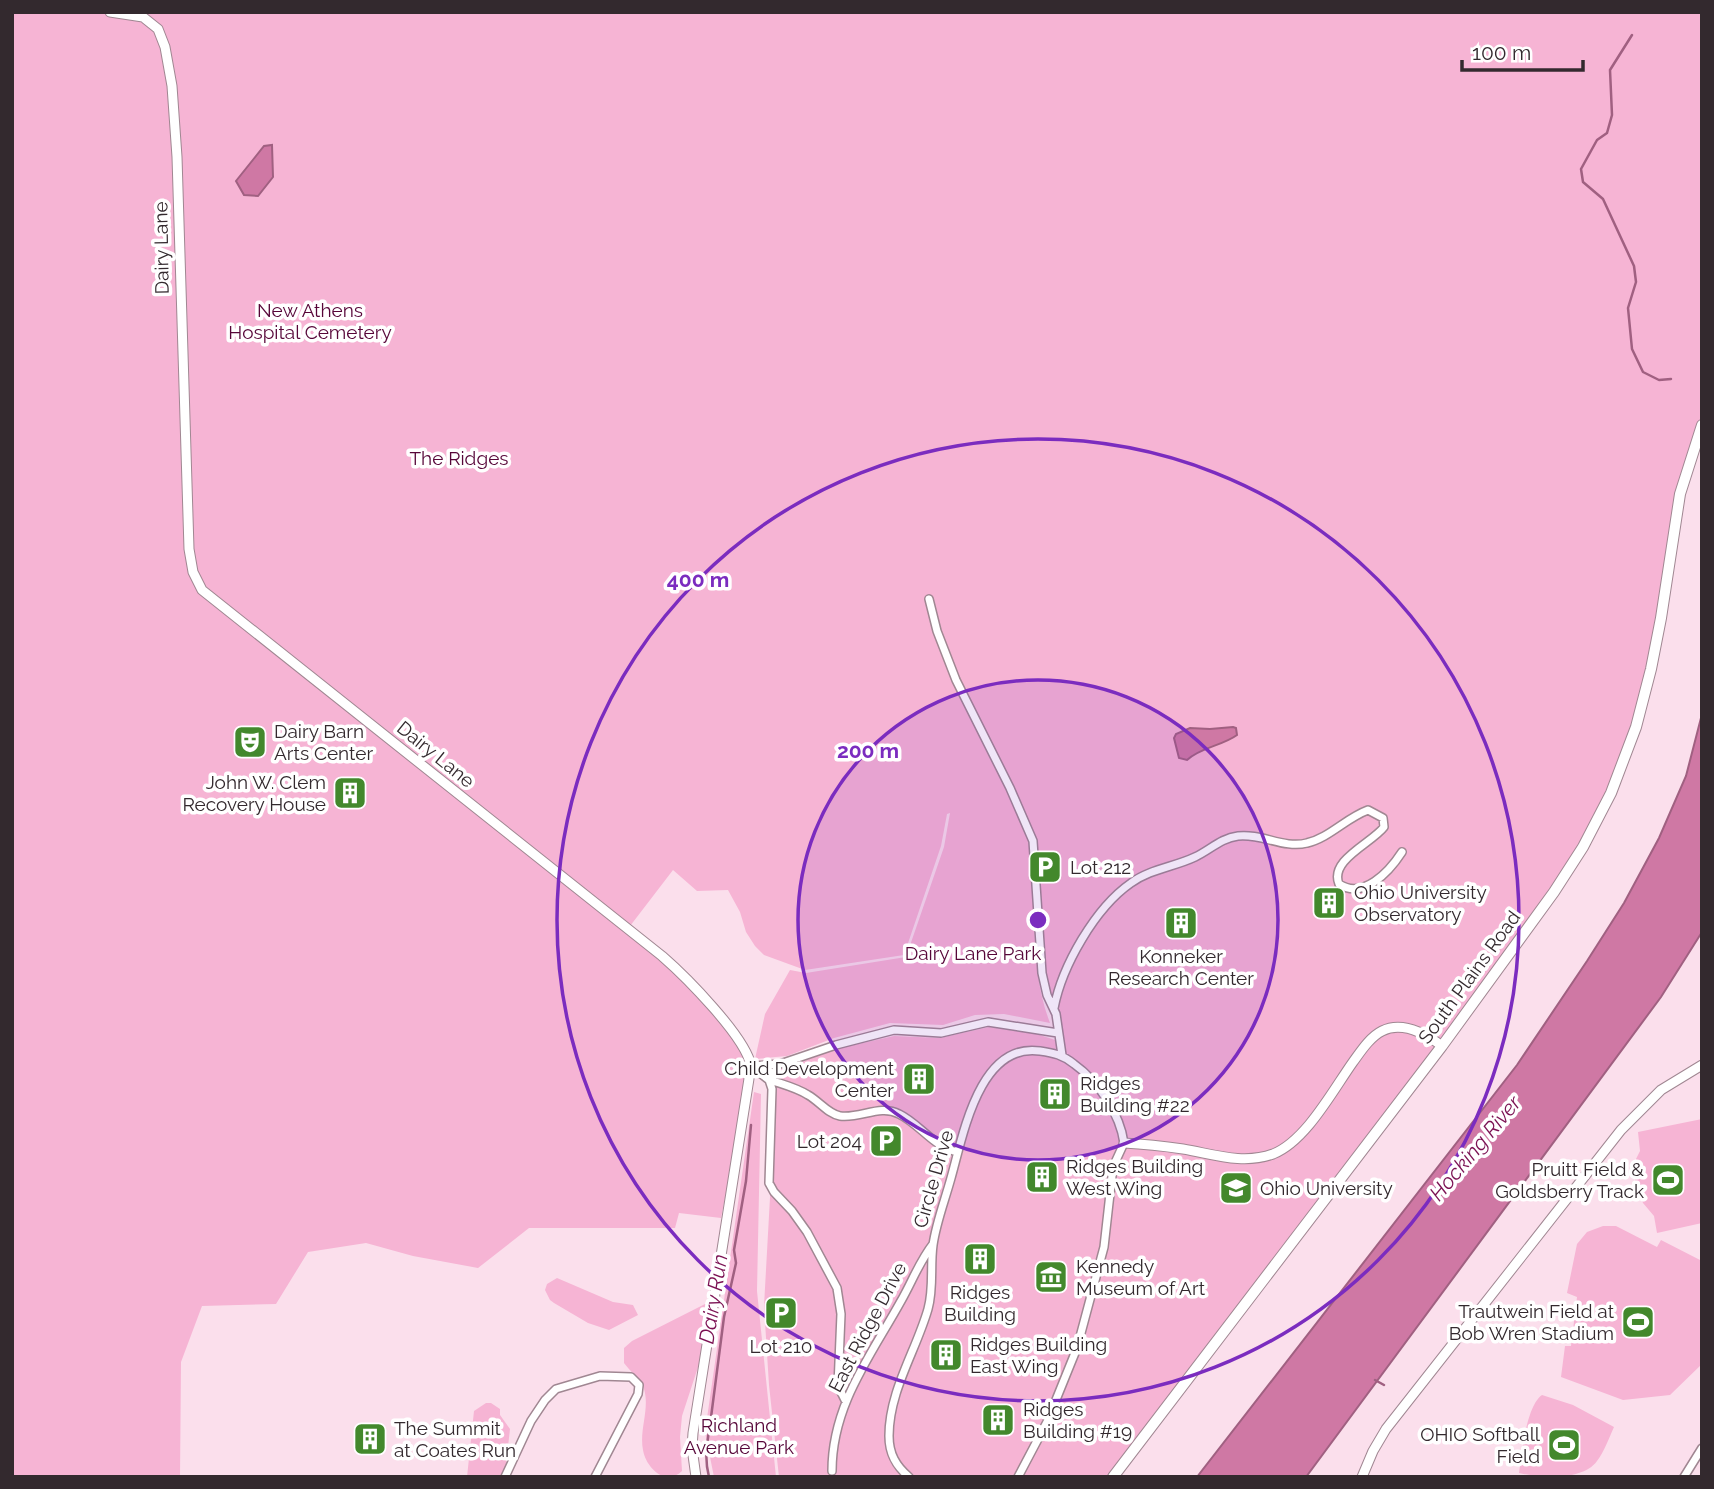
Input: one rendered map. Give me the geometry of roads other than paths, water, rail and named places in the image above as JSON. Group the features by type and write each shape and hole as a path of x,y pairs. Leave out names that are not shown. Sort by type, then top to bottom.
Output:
{"main road":[{"name":"South Plains Road","path":"1113,1477 1442,1046 1554,892 1583,847 1611,793 1636,727 1651,669 1680,494 1702,425"}],"street":[{"name":"Dairy Lane","path":"110,12 143,17 158,29 165,47 172,86 189,549 196,579 205,593 218,604 671,964 729,1029 748,1055 751,1066"},
{"path":"929,599 937,631 956,680 1015,798 1033,841 1042,973 1047,995 1054,1008 1062,1055 1079,1067 1110,1104 1120,1121 1124,1143 1113,1167 1104,1247 1077,1348 1047,1422 1018,1477"},
{"path":"1054,1008 1058,986 1069,964 1110,900 1131,882 1150,872 1191,859 1220,841 1236,836 1293,844 1306,843 1368,810 1383,818 1384,827 1342,863 1337,871 1339,884 1352,890 1368,886 1384,874 1402,852"},
{"path":"751,1066 780,1064 835,1045 894,1030 941,1032 988,1022 1058,1033"},
{"path":"1124,1143 1152,1144 1234,1158 1257,1158 1274,1153 1299,1136 1362,1050 1384,1030 1408,1028 1442,1046"},
{"name":"Circle Drive","path":"909,1477 895,1463 889,1434 898,1388 931,1297 933,1244 958,1152 979,1090 999,1064 1016,1053 1026,1051 1062,1055"},
{"path":"1362,1477 1373,1451 1394,1418 1621,1130 1661,1090 1702,1065"},
{"path":"751,1066 771,1072 773,1081 800,1090 838,1115 883,1110 900,1114 943,1147 958,1152"},
{"path":"751,1066 769,1080 772,1089 769,1183 807,1232 837,1288 841,1328 838,1386 845,1400"},
{"path":"696,1477 693,1433 751,1066"},
{"name":"East Ridge Drive","path":"832,1471 836,1433 845,1400 902,1300 920,1261 933,1244"},
{"path":"505,1477 531,1421 556,1389 600,1376 631,1377 639,1385 638,1394 595,1477"},
{"path":"1684,1477 1702,1447"}],"water":[{"path":"272,145 273,177 258,196 244,195 236,181 264,146"},
{"name":"Hocking River","path":"1702,714 1702,932 1661,997 1306,1477 1197,1477 1517,1065 1587,961 1624,903 1659,838 1686,776"},
{"path":"1190,728 1236,728 1237,735 1231,739 1187,760 1179,758 1174,738 1176,734"}],"waterway":[{"path":"1632,35 1610,70 1612,115 1607,133 1597,140 1581,169 1583,182 1603,199 1634,266 1636,282 1628,308 1632,349 1643,372 1659,380 1671,379"},
{"name":"Dairy Run","path":"709,1477 707,1444 724,1317 736,1263 734,1250 746,1181 751,1125"},
{"path":"1375,1380 1384,1385"}],"place":[{"name":"Dairy Barn Arts Center","path":"250,742"},
{"name":"John W. Clem Recovery House","path":"350,793"},
{"name":"Lot 212","path":"1045,867"},
{"name":"Ohio University Observatory","path":"1329,903"},
{"name":"Konneker Research Center","path":"1181,923"},
{"name":"Child Development Center","path":"919,1079"},
{"name":"Ridges Building #22","path":"1055,1094"},
{"name":"Lot 204","path":"886,1141"},
{"name":"Ridges Building West Wing","path":"1042,1177"},
{"name":"Pruitt Field & Goldsberry Track","path":"1668,1180"},
{"name":"Ohio University","path":"1236,1188"},
{"name":"Ridges Building","path":"980,1259"},
{"name":"Kennedy Museum of Art","path":"1051,1277"},
{"name":"Lot 210","path":"781,1313"},
{"name":"Trautwein Field at Bob Wren Stadium","path":"1638,1322"},
{"name":"Ridges Building East Wing","path":"946,1355"},
{"name":"Ridges Building #19","path":"998,1420"},
{"name":"The Summit at Coates Run","path":"370,1439"},
{"name":"OHIO Softball Field","path":"1564,1445"}],"park label":[{"name":"New Athens Hospital Cemetery","path":"310,321"},
{"name":"The Ridges","path":"459,458"},
{"name":"Dairy Lane Park","path":"973,953"},
{"name":"Richland Avenue Park","path":"739,1436"}]}
